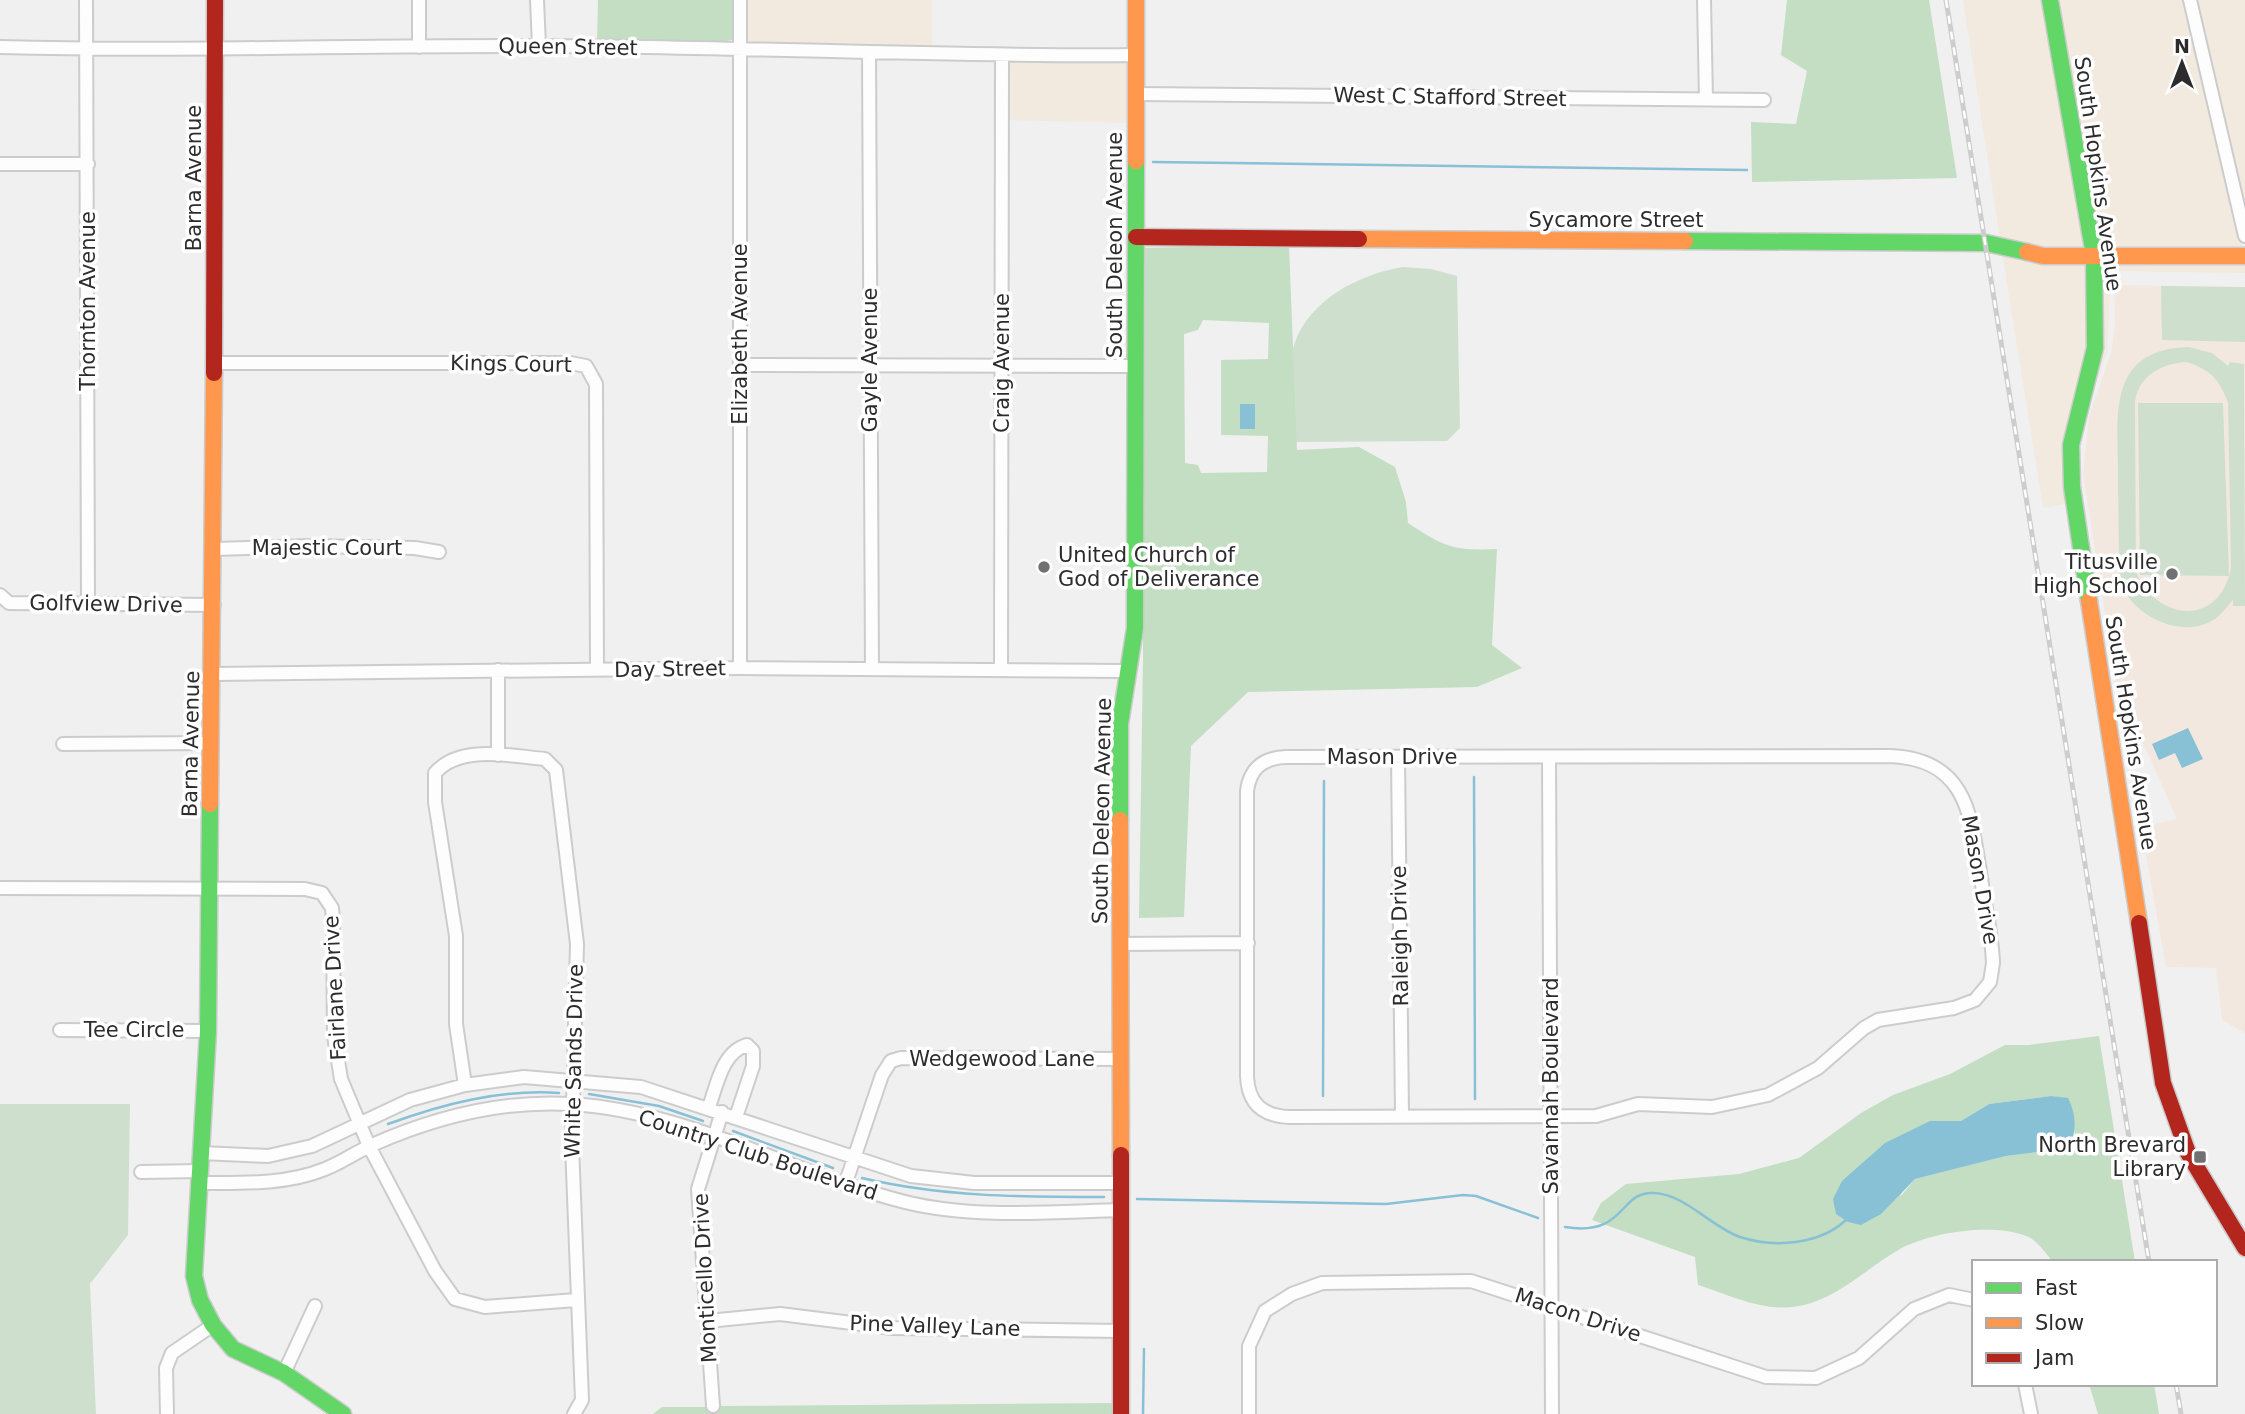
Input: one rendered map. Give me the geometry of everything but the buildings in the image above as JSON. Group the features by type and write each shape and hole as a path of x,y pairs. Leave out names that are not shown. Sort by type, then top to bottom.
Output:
{"street":[{"name":"Thornton Avenue","path":"86,0 88,603"},
{"name":"Barna Avenue","path":"215,0 214,674 208,889 208,1031 194,1276 200,1300 214,1325 233,1349 284,1373 344,1414"},
{"path":"419,0 419,47"},
{"path":"537,0 538,46"},
{"name":"Elizabeth Avenue","path":"740,0 740,668"},
{"name":"South Deleon Avenue","path":"1121,1414 1120,724 1135,628 1136,0"},
{"path":"1704,0 1706,99"},
{"name":"South Hopkins Avenue","path":"2050,0 2094,255 2097,308 2095,348 2071,445 2070,465 2163,1083 2188,1153 2245,1248"},
{"path":"2190,0 2245,236"},
{"name":"Queen Street","path":"0,47 215,49 538,46 1002,56 1136,55"},
{"name":"Gayle Avenue","path":"869,52 872,668"},
{"name":"Craig Avenue","path":"1001,670 1002,56"},
{"name":"West C Stafford Street","path":"1137,94 1764,100"},
{"path":"0,164 88,164"},
{"name":"Sycamore Street","path":"1136,237 1986,243 2043,256 2245,256"},
{"name":"Kings Court","path":"214,363 570,363 586,366 596,384 597,669"},
{"path":"741,365 1135,366"},
{"name":"Majestic Court","path":"214,549 310,546 415,548 439,552"},
{"name":"Golfview Drive","path":"0,595 9,603 214,605"},
{"name":"Day Street","path":"214,674 740,668 1127,671"},
{"path":"498,670 498,755"},
{"path":"63,744 212,743"},
{"name":"White Sands Drive","path":"465,1084 456,1024 456,936 435,802 435,773 445,761 462,756 498,755 545,759 556,770 558,808 575,916 573,1104 576,1300 582,1401 574,1414"},
{"name":"Mason Drive","path":"1891,756 1913,758 1930,764 1955,784 1969,810 1993,963 1990,982 1975,1000 1964,1006 1878,1020 1818,1068 1768,1095 1712,1107 1645,1103 1602,1115 1277,1116 1258,1107 1250,1096 1247,1082 1247,791 1255,769 1263,762 1278,758 1398,757 1891,756"},
{"name":"Raleigh Drive","path":"1398,757 1402,1114"},
{"name":"Savannah Boulevard","path":"1549,758 1552,1414"},
{"name":"Fairlane Drive","path":"0,888 305,889 326,897 333,919 334,1036 341,1079 369,1146 435,1271 455,1299 485,1307 576,1300"},
{"path":"1121,944 1248,943"},
{"name":"Tee Circle","path":"60,1030 208,1031"},
{"path":"709,1107 727,1058 737,1048 747,1045 753,1051 753,1066 736,1117"},
{"name":"Wedgewood Lane","path":"845,1185 882,1075 891,1062 901,1058 1121,1059"},
{"name":"Country Club Boulevard","path":"201,1153 268,1156 312,1146 411,1100 465,1084 524,1077 574,1079 641,1087 709,1107 854,1160 912,1176 974,1183 1121,1183"},
{"name":"Country Club Boulevard","path":"141,1172 275,1181 324,1170 369,1146 420,1125 471,1112 524,1103 573,1104 635,1113 713,1135 845,1185 908,1203 978,1211 1121,1210"},
{"name":"Monticello Drive","path":"713,1406 698,1189 722,1112"},
{"name":"Macon Drive","path":"1249,1414 1249,1346 1265,1311 1302,1290 1322,1283 1471,1281 1766,1377 1816,1378 1859,1357 1914,1309 1949,1295 1972,1300"},
{"path":"284,1373 315,1306"},
{"name":"Pine Valley Lane","path":"708,1321 780,1314 892,1328 1121,1331"},
{"path":"167,1414 166,1368 172,1353 214,1325"},
{"path":"2025,1386 2031,1414"}],"shaded area":[{"path":"745,0 932,0 932,48 745,44"},
{"path":"1963,0 2045,0 2087,249 2044,250 2000,239"},
{"path":"2056,0 2184,0 2243,250 2099,249"},
{"path":"2195,0 2245,0 2245,214"},
{"path":"1131,61 1131,123 1007,120 1007,62"},
{"path":"2002,252 2089,261 2092,308 2070,503 2043,508"},
{"path":"2099,261 2245,262 2245,273 2111,271 2107,352 2085,415 2076,465"},
{"name":"Titusville High School","path":"2114,285 2245,287 2245,1033 2222,1020 2216,968 2166,967 2141,827 2177,819 2141,738 2130,702 2119,699 2083,475 2089,416 2111,353 2115,326"}],"green space":[{"path":"598,0 733,0 734,39 720,43 597,41"},
{"path":"1787,0 1929,0 1957,178 1752,182 1751,122 1796,124 1807,71 1781,55"},
{"path":"1289,245 1297,450 1359,447 1395,467 1406,502 1408,523 1450,546 1497,549 1492,645 1522,668 1477,687 1248,692 1191,746 1184,917 1139,918 1143,659 1141,248","holes":["1203,320 1269,323 1268,359 1221,360 1221,435 1268,436 1267,472 1201,473 1198,465 1185,463 1184,334 1198,330"]},
{"path":"1403,267 1431,269 1457,276 1460,428 1447,441 1295,442 1293,352 1301,329 1311,314 1338,291 1370,276"},
{"path":"2161,286 2245,287 2245,342 2162,340"},
{"path":"2189,347 2212,353 2228,366 2230,362 2244,364 2245,606 2233,606 2233,600 2216,618 2190,627 2165,623 2142,611 2126,593 2119,572 2119,405 2124,386 2132,371 2144,358 2163,350","holes":["2186,362 2208,372 2218,382 2228,403 2231,568 2221,593 2210,604 2198,610 2184,611 2156,599 2145,588 2136,572 2135,402 2146,378 2160,368 2177,363"]},
{"path":"2138,403 2223,403 2229,576 2140,575"},
{"path":"2099,1036 2135,1260 2051,1260 2037,1243 2026,1236 1996,1230 1962,1231 1928,1238 1900,1249 1822,1299 1780,1308 1744,1301 1698,1285 1695,1257 1592,1220 1601,1203 1626,1184 1739,1174 1799,1158 1861,1113 1893,1095 1950,1074 2005,1045 2029,1045","holes":["2051,1096 2062,1098 2075,1134 2070,1145 2062,1149 2006,1156 1915,1179 1900,1197 1930,1121 1961,1121 1989,1104"]},
{"path":"0,1104 130,1104 128,1235 90,1284 96,1414 0,1414"},
{"path":"2090,1386 2154,1386 2159,1414 2098,1414"},
{"path":"1116,1403 1116,1414 653,1414 662,1407 708,1407 708,1412 718,1412 718,1406"}],"water":[{"path":"1240,404 1255,404 1255,429 1240,429"},
{"path":"2188,728 2203,759 2182,768 2175,753 2159,760 2152,744"},
{"path":"2051,1096 2068,1098 2071,1104 2075,1127 2070,1145 2062,1149 2006,1156 1915,1179 1881,1214 1861,1225 1848,1222 1836,1214 1833,1199 1842,1181 1885,1143 1930,1121 1961,1121 1989,1104"}],"waterway":[{"path":"1153,162 1747,170"},
{"path":"1474,777 1475,1099"},
{"path":"1323,1096 1324,781"},
{"path":"388,1124 430,1110 493,1096 559,1093"},
{"path":"589,1094 659,1106 703,1121"},
{"path":"733,1131 833,1168"},
{"path":"862,1178 952,1192 1104,1197"},
{"path":"1565,1227 1600,1226 1642,1194 1654,1193 1676,1199 1740,1237 1767,1242 1810,1239 1823,1235 1846,1220"},
{"path":"1137,1199 1386,1204 1463,1195 1476,1196 1538,1218"},
{"path":"1143,1414 1144,1349"}],"railway":[{"path":"1946,0 2149,1260"},
{"path":"2176,1386 2181,1414"}],"traffic: fast":[{"path":"2050,0 2094,255 2095,348 2071,445 2072,487 2089,601"},
{"path":"1120,820 1120,724 1135,628 1136,161"},
{"path":"1685,241 1986,243 2027,252"},
{"path":"210,804 208,1031 194,1276 200,1300 213,1325 233,1349 284,1373 343,1414"}],"traffic: slow":[{"path":"1136,0 1136,161"},
{"path":"1359,239 1685,241"},
{"path":"2027,252 2043,256 2245,256"},
{"path":"210,804 214,373"},
{"path":"2089,601 2139,923"},
{"path":"1120,820 1121,1155"}],"traffic: jam":[{"path":"214,373 215,0"},
{"path":"1136,237 1359,239"},
{"path":"2139,923 2163,1083 2188,1153 2245,1248"},
{"path":"1121,1155 1121,1414"}],"place":[{"name":"United Church of God of Deliverance","path":"1044,567"},
{"name":"Titusville High School","path":"2172,574"},
{"name":"North Brevard Library","path":"2200,1157"}]}
